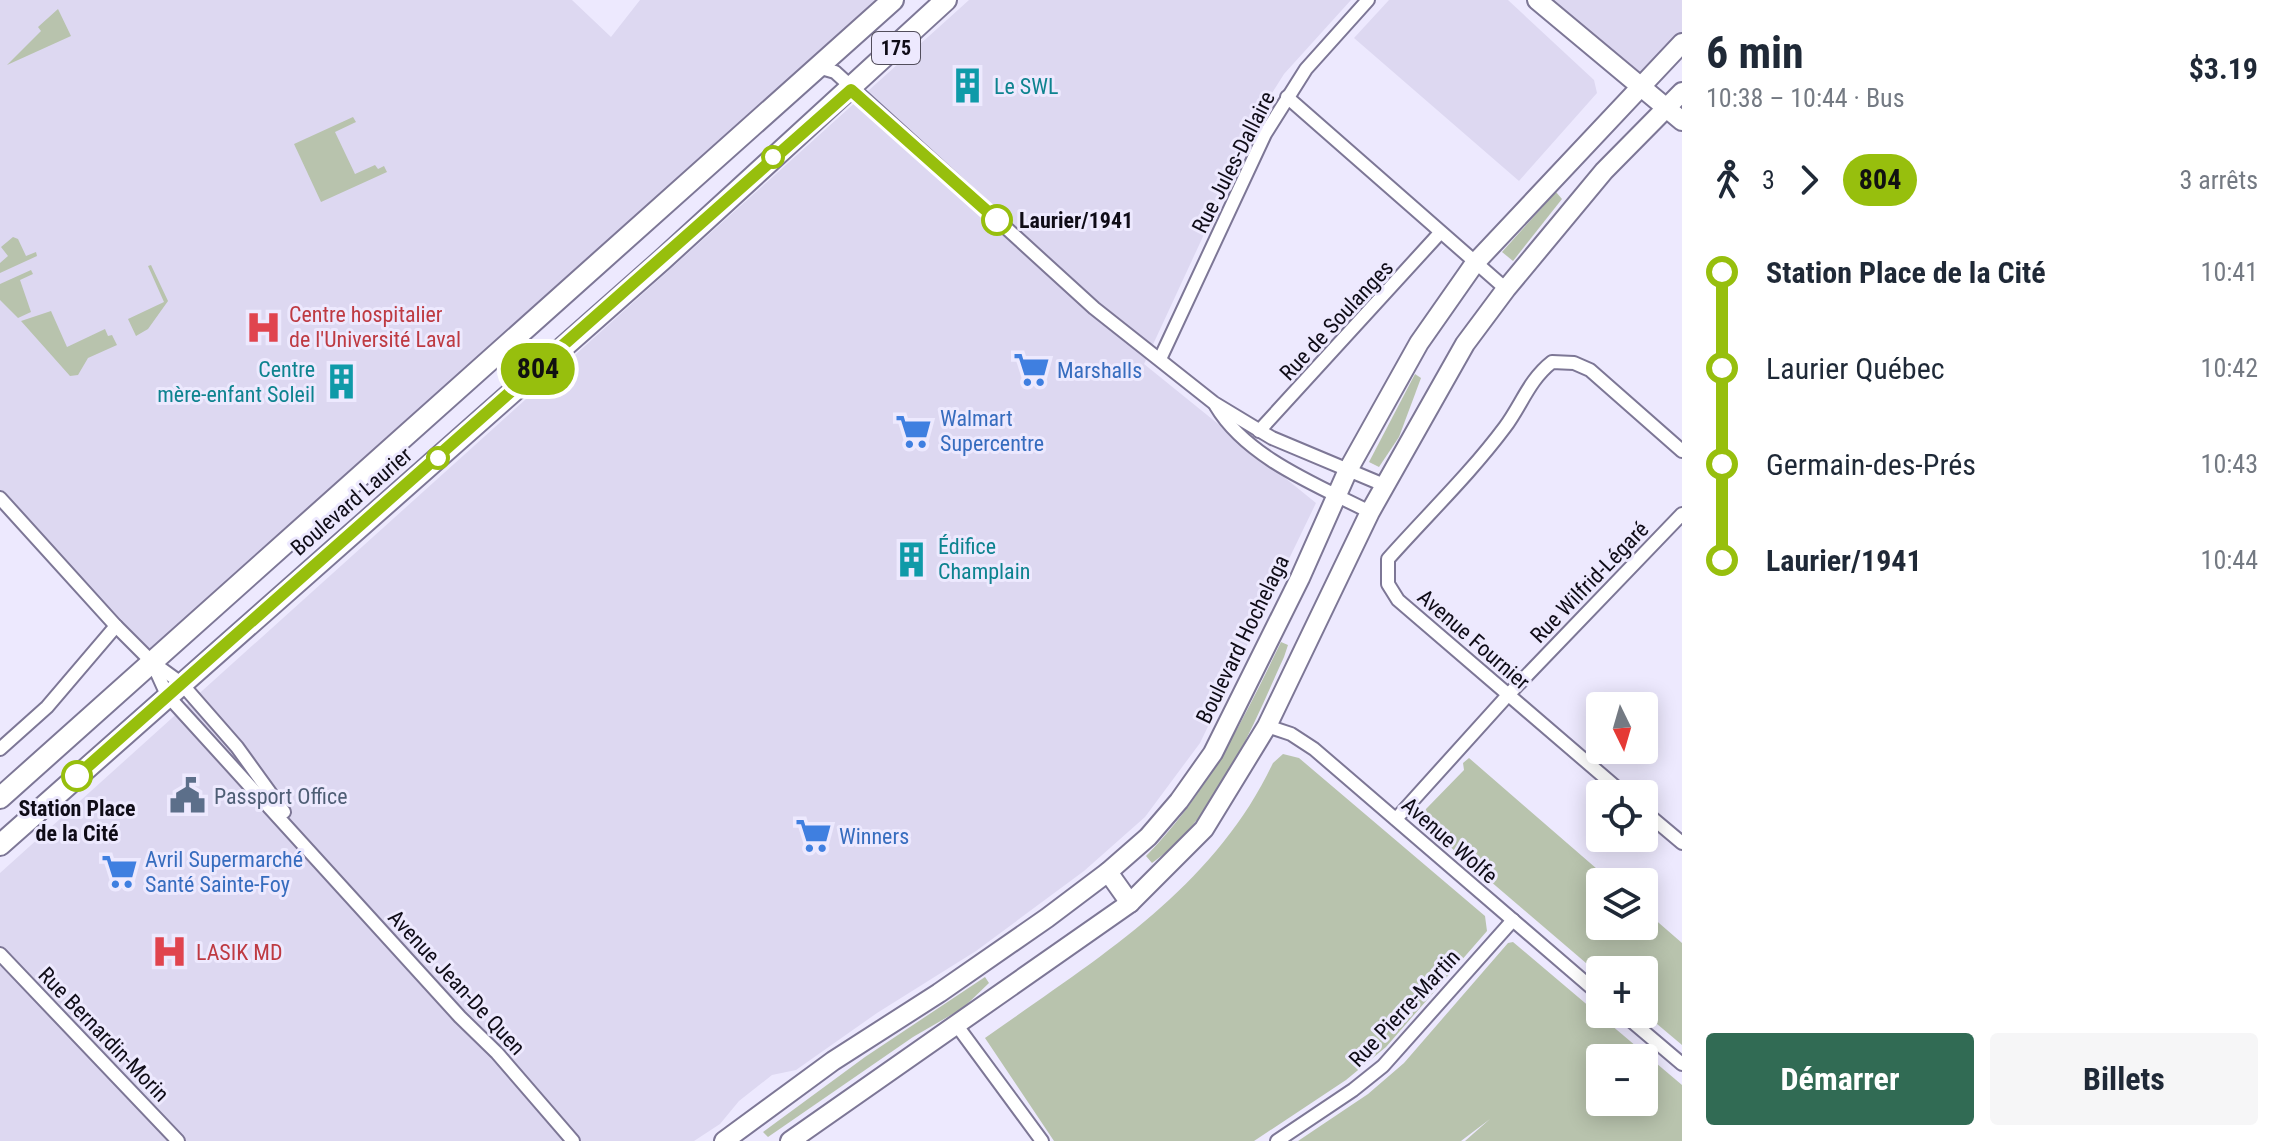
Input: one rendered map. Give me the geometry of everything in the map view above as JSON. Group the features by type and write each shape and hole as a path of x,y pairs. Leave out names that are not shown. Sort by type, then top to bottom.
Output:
{"main road":[{"name":"Boulevard Laurier","path":"0,798 893,0"},
{"name":"Boulevard Laurier","path":"0,845 851,90 946,0"},
{"path":"1537,0 1674,115"},
{"name":"Boulevard Hochelaga","path":"724,1141 833,1061 939,993 1108,872 1148,837 1204,767 1300,578 1348,470 1419,343 1475,263 1682,43"},
{"path":"790,1141 882,1074 958,1027 1130,903 1204,829 1267,726 1370,512 1465,344 1506,289 1604,171 1674,115 1682,92"},
{"path":"1108,872 1130,903"}],"street":[{"name":"Rue Jules-Dallaire","path":"1160,359 1265,134 1306,69 1368,0"},
{"path":"818,67 835,72 851,90 1094,308 1214,403 1259,431 1384,485"},
{"path":"1287,97 1439,234 1506,289"},
{"name":"Rue de Soulanges","path":"1259,431 1439,234"},
{"name":"Avenue Fournier","path":"1608,780 1398,600 1388,584 1388,559 1507,424 1536,374 1552,362 1574,363 1590,370 1682,451"},
{"path":"1214,403 1228,426 1260,451 1370,512"},
{"name":"Avenue Jean-De Quen","path":"0,498 152,662 311,850 573,1141"},
{"name":"Rue Wilfrid-Légaré","path":"1396,819 1508,695 1682,514"},
{"path":"0,749 47,707 116,626"},
{"name":"Avenue Jean-De Quen","path":"174,689 237,747 311,850"},
{"name":"Avenue Wolfe","path":"1267,726 1291,734 1314,749 1586,983"},
{"path":"1658,823 1682,843"},
{"name":"Rue Pierre-Martin","path":"1277,1141 1383,1066 1513,920"},
{"name":"Rue Bernardin-Morin","path":"0,954 178,1141"},
{"path":"958,1027 1042,1141"},
{"path":"1640,1028 1682,1064"}],"shaded area":[{"name":"Centre hospitalier de l'Université Laval","path":"0,0 572,0 611,37 640,0 893,0 152,662 0,498"},
{"path":"969,0 1351,0 1284,74 1262,109 1144,364 1316,503 1200,743 1145,817 1084,871 976,951 877,1013 796,1070 772,1075 739,1101 720,1124 694,1141 0,1141 0,873"},
{"path":"1389,0 1508,0 1594,80 1597,93 1519,181 1354,38"},
{"path":"1537,0 1682,0 1682,42 1641,89"}],"green space":[{"path":"58,9 71,36 7,65 41,31 38,27"},
{"path":"353,117 356,122 335,132 355,174 375,165 378,169 384,166 387,172 321,202 294,144"},
{"path":"1556,192 1562,199 1513,261 1502,252"},
{"path":"13,237 18,239 26,256 36,252 37,256 0,273 0,263 8,256 1,247"},
{"path":"151,265 168,301 148,329 136,336 128,319 164,302 148,266"},
{"path":"31,270 33,274 20,280 31,312 18,318 0,300 0,284"},
{"path":"51,311 67,347 105,329 117,345 88,358 78,375 70,376 21,321"},
{"path":"1415,374 1421,378 1399,437 1379,467 1369,462"},
{"path":"1281,642 1288,645 1284,657 1245,741 1214,797 1196,822 1152,863 1146,856 1206,781 1238,727"},
{"path":"1283,754 1299,758 1485,916 1487,931 1386,1047 1346,1080 1254,1141 1054,1141 985,1038 1109,950 1185,885 1218,849 1248,808 1273,763"},
{"path":"1469,758 1596,868 1586,868 1586,940 1658,940 1658,922 1682,943 1682,1045 1658,1025 1658,956 1586,956 1586,963 1427,827 1426,809 1464,770 1463,763"},
{"path":"1513,942 1586,1004 1586,1028 1615,1028 1634,1044 1586,1044 1586,1116 1658,1116 1658,1065 1682,1085 1682,1141 1465,1141 1490,1119 1461,1141 1298,1141 1368,1094 1404,1063 1508,943"},
{"path":"985,977 989,983 963,1008 913,1037 768,1137 763,1132 865,1057"}],"bus line":[{"name":"804","path":"77,776 851,90 997,220"}],"place":[{"name":"Le SWL","path":"968,86"},
{"name":"Laurier/1941","path":"997,220"},
{"name":"Centre hospitalier de l'Université Laval","path":"263,327"},
{"name":"Marshalls","path":"1031,370"},
{"name":"Centre mère-enfant Soleil","path":"341,382"},
{"name":"Walmart Supercentre","path":"914,431"},
{"name":"Édifice Champlain","path":"912,559"},
{"name":"Station Place de la Cité","path":"77,776"},
{"name":"Passport Office","path":"188,796"},
{"name":"Winners","path":"813,836"},
{"name":"Avril Supermarché Santé Sainte-Foy","path":"119,872"},
{"name":"LASIK MD","path":"170,952"}]}
